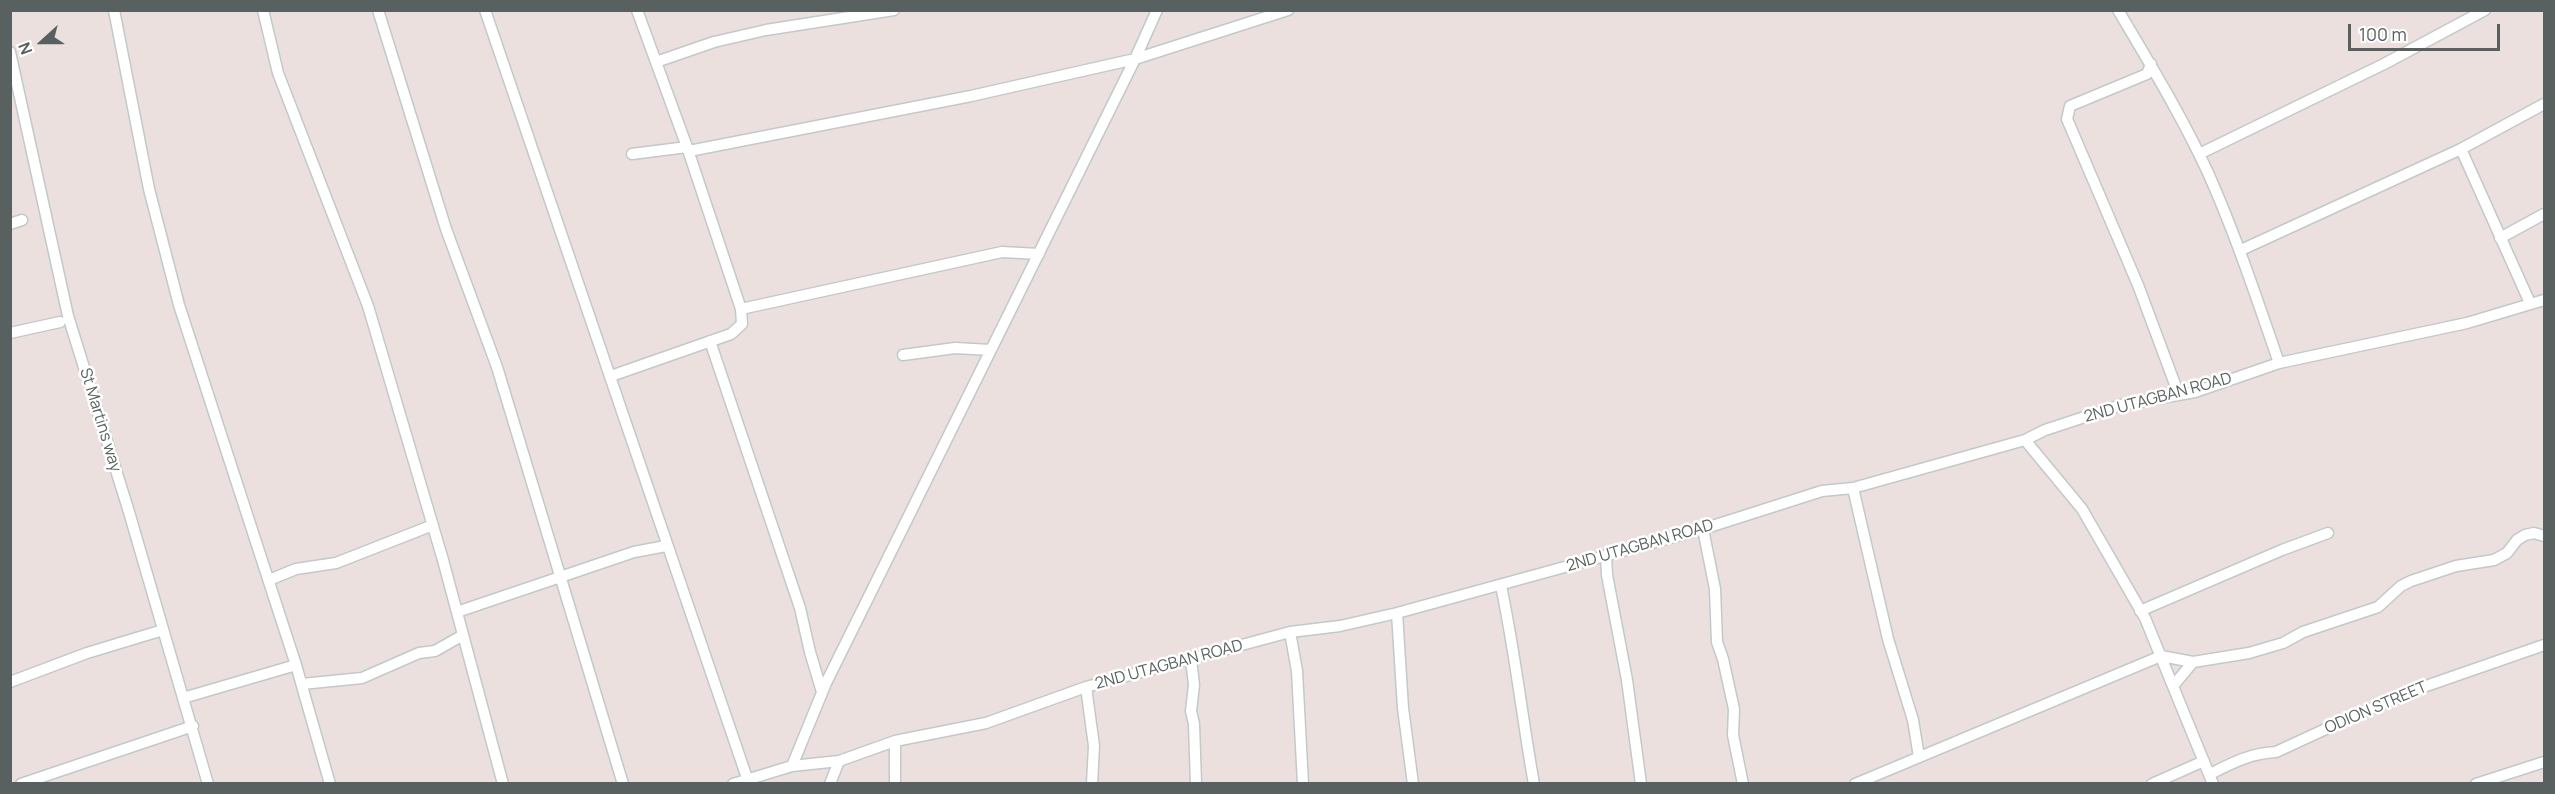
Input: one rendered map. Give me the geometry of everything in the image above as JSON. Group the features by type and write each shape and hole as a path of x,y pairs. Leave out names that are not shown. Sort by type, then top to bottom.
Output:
{"street":[{"path":"114,10 149,189 179,305 296,664 330,783"},
{"path":"263,10 278,73 368,306 433,525 503,783"},
{"path":"378,10 446,229 497,367 624,783"},
{"path":"485,10 747,778"},
{"path":"611,376 731,334 742,324 741,309 688,149 637,10"},
{"path":"656,62 714,42 766,30 894,10"},
{"path":"792,765 822,692 1135,59 1156,10"},
{"path":"632,154 688,149 971,96 1135,59 1288,10"},
{"path":"2118,10 2151,64 2199,154 2241,250 2279,363"},
{"path":"2199,154 2384,64 2485,10"},
{"name":"St Martins way","path":"10,52 68,316 193,726 208,783"},
{"path":"2151,64 2147,74 2070,106 2067,119 2138,285 2179,395"},
{"path":"2241,250 2461,149 2544,104"},
{"path":"2461,149 2530,303"},
{"path":"2500,238 2544,214"},
{"path":"10,224 22,220"},
{"path":"741,309 1002,252 1039,254"},
{"name":"2ND UTAGBAN ROAD","path":"733,783 792,765 839,761 895,741 986,723 1086,687 1290,633 1340,626 1501,586 1822,491 1853,488 2025,440 2045,430 2121,405 2179,395 2218,385 2279,363 2467,323 2544,300"},
{"path":"10,333 60,322"},
{"path":"710,341 800,608 822,692"},
{"path":"903,355 955,348 991,350"},
{"path":"2025,440 2082,509 2140,611 2212,779"},
{"path":"1853,488 1888,639 1913,720 1919,757"},
{"path":"269,580 296,569 336,563 433,525"},
{"path":"1703,528 1715,589 1717,642 1734,709 1733,735 1743,783"},
{"path":"2140,611 2282,550 2328,533"},
{"path":"1855,783 2161,656 2193,662 2249,653 2283,643 2303,632 2378,607 2401,586 2412,581 2456,566 2494,560 2507,553 2517,540 2525,535 2534,533 2544,536"},
{"path":"457,612 634,552 666,546"},
{"path":"1606,555 1607,575 1628,690 1641,783"},
{"path":"1501,586 1513,644 1522,719 1534,783"},
{"path":"1397,613 1403,708 1413,783"},
{"path":"10,682 87,653 163,630"},
{"path":"1290,633 1297,670 1303,783"},
{"path":"302,684 362,678 419,652 435,651 463,635"},
{"name":"ODION STREET","path":"2212,779 2241,759 2276,752 2334,724 2429,685 2544,645"},
{"path":"1191,659 1194,685 1191,711 1194,724 1196,783"},
{"path":"2173,686 2193,662"},
{"path":"183,698 296,664"},
{"path":"1086,687 1094,746 1092,783"},
{"path":"21,783 193,726"},
{"path":"895,741 895,783"},
{"path":"830,783 839,761"},
{"path":"2152,783 2204,761"},
{"path":"2476,783 2544,762"}]}
